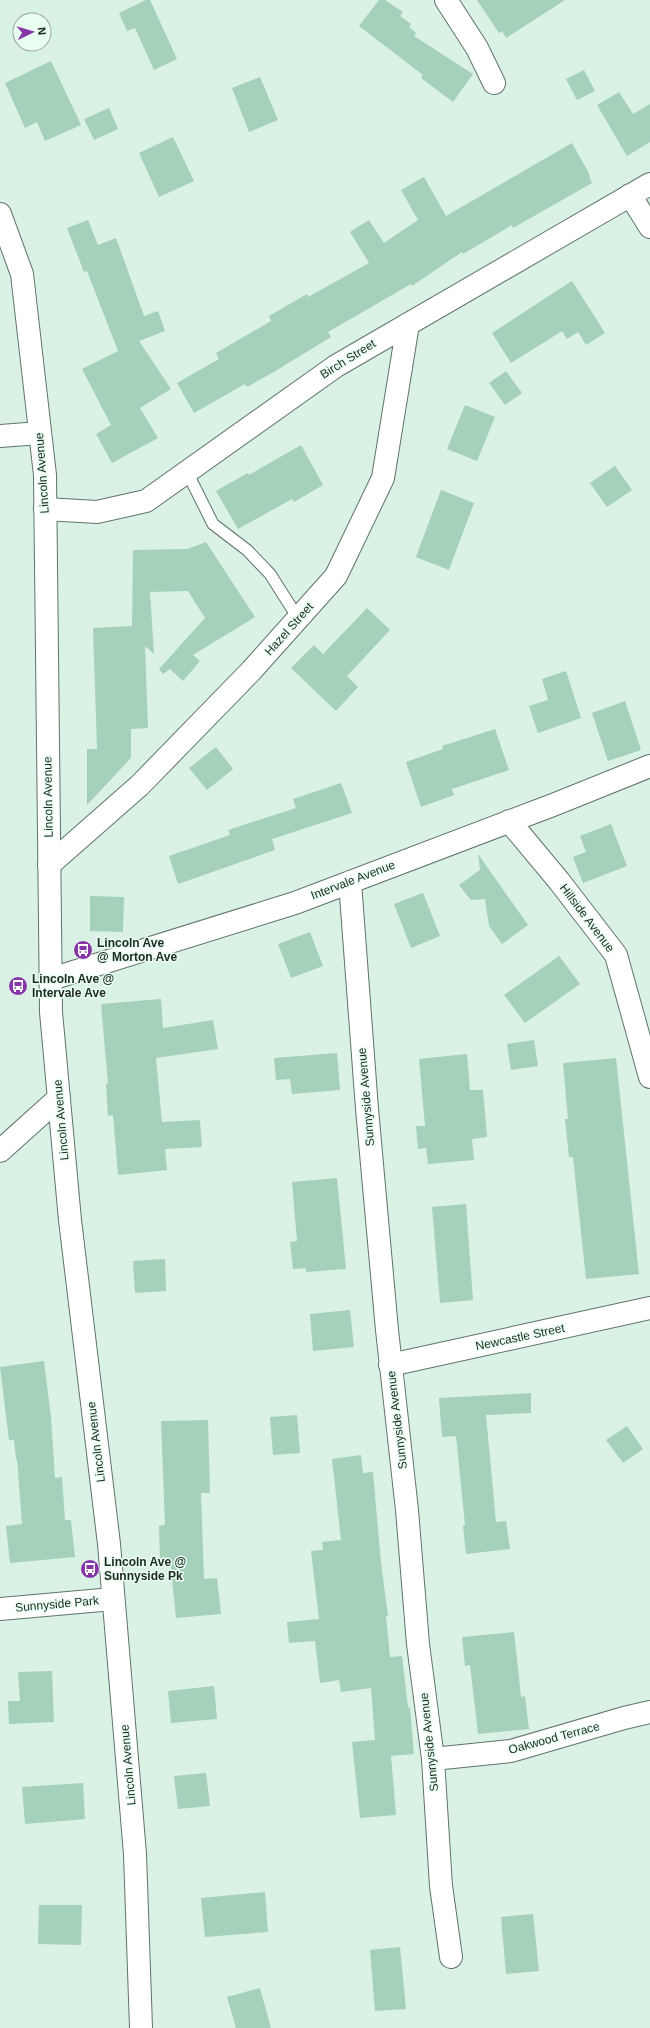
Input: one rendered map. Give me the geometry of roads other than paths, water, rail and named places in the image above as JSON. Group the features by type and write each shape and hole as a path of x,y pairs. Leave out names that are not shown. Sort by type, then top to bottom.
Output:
{"street":[{"path":"446,0 477,48 494,83"},
{"name":"Birch Street","path":"45,509 97,512 146,501 336,366 650,184"},
{"path":"630,195 650,227"},
{"name":"Lincoln Avenue","path":"0,214 22,274 45,475 52,1012 70,1220 108,1536 114,1599 135,1854 141,2028"},
{"name":"Hazel Street","path":"49,864 140,784 251,671 336,576 382,478 408,324"},
{"path":"0,436 40,433"},
{"name":"Intervale Avenue","path":"51,979 295,903 650,766"},
{"name":"Hillside Avenue","path":"509,821 559,881 616,955 650,1077"},
{"name":"Sunnyside Avenue","path":"350,882 367,1109 390,1365 407,1510 418,1644 432,1759 441,1886 451,1957"},
{"path":"0,1151 59,1098"},
{"name":"Newcastle Street","path":"390,1365 650,1308"},
{"name":"Sunnyside Park","path":"0,1609 114,1599"},
{"name":"Oakwood Terrace","path":"432,1759 511,1751 624,1718 650,1712"}],"lane":[{"path":"187,472 213,524 247,550 270,574 298,618"}],"place":[{"name":"Lincoln Ave @ Morton Ave","path":"83,950"},
{"name":"Lincoln Ave @ Intervale Ave","path":"18,986"},
{"name":"Lincoln Ave @ Sunnyside Pk","path":"90,1569"}]}
